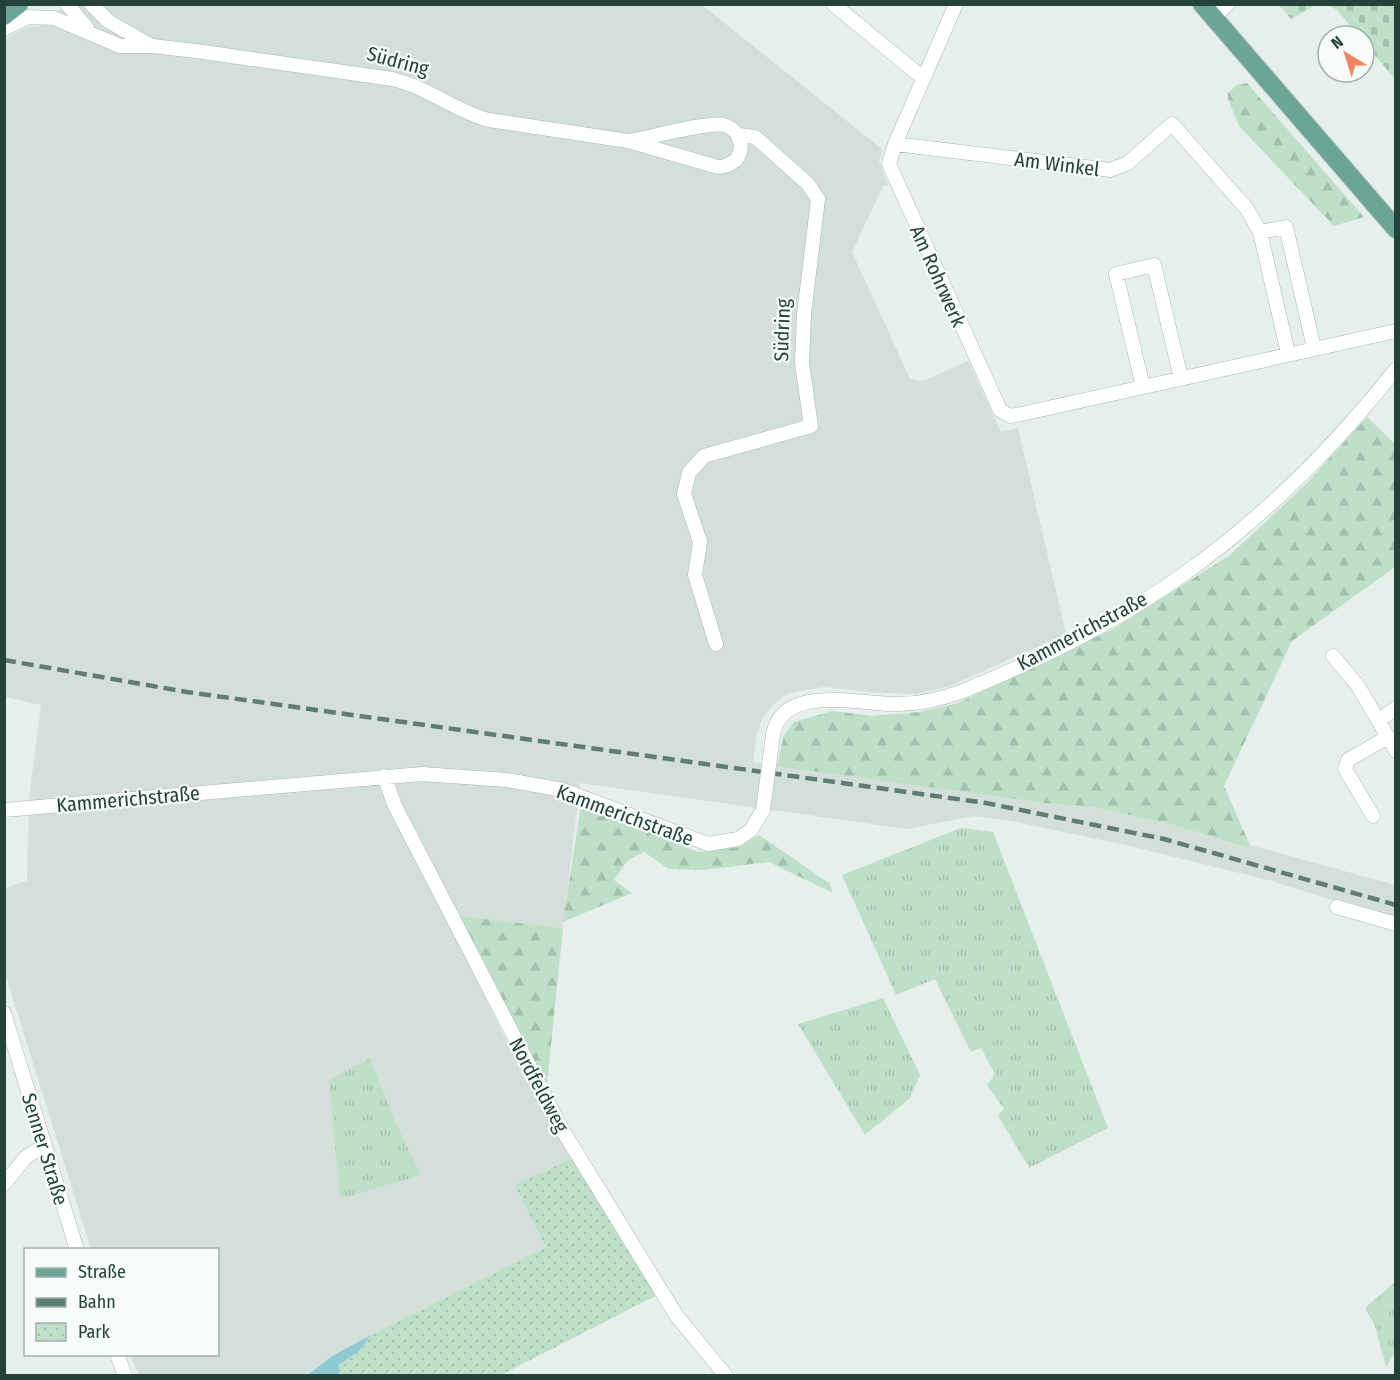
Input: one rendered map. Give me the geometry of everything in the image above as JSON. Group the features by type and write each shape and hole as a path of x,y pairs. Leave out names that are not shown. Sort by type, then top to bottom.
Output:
{"main road":[{"path":"4,16 19,4"},
{"path":"1208,11 1395,229"}],"street":[{"name":"Südring","path":"67,4 93,33"},
{"name":"Südring","path":"91,4 108,21 152,46"},
{"path":"833,4 923,78"},
{"name":"Am Rohrwerk","path":"956,4 895,144 889,164 1000,410 1010,416 1017,415 1395,331"},
{"path":"1208,11 1228,4"},
{"name":"Südring","path":"4,29 18,20 36,16 59,19 120,46 152,46 392,79 421,87 469,113 489,120 628,141 725,167 739,158 742,144 739,135 732,129 713,124 628,141"},
{"name":"Am Winkel","path":"895,144 1110,171 1128,164 1172,124 1247,209 1260,232"},
{"name":"Südring","path":"716,644 695,575 700,542 684,494 689,473 704,456 811,426 803,373 803,324 818,199 808,184 755,137 739,135"},
{"path":"1288,353 1260,232 1286,226 1314,348"},
{"path":"1143,387 1116,274 1154,265 1181,378"},
{"name":"Kammerichstraße","path":"4,810 384,776 449,775 563,790 708,844 738,839 756,824 762,810 772,735 783,715 810,701 833,699 880,704 913,704 949,696 1119,615 1184,575 1298,479 1364,410 1395,369"},
{"path":"1332,656 1358,686 1395,751"},
{"path":"1379,720 1395,708"},
{"path":"1373,816 1345,769 1347,760 1388,737"},
{"name":"Nordfeldweg","path":"384,776 395,806 548,1105 676,1315 726,1376"},
{"path":"1337,908 1395,924"},
{"name":"Senner Straße","path":"4,1013 76,1248"},
{"path":"4,1184 26,1156 44,1146"},
{"path":"118,1356 125,1376"}],"shaded area":[{"path":"66,4 702,5 883,150 879,161 888,185 883,186 852,252 910,379 923,381 968,361 1001,432 1018,428 1066,634 950,686 917,694 877,693 824,687 789,693 775,703 763,717 757,733 753,762 1044,803 1099,808 1174,825 1247,848 1250,845 1395,885 1395,920 1272,881 1130,846 1011,821 974,816 907,829 580,783 563,928 444,915 511,1050 573,1158 546,1247 371,1335 332,1356 308,1375 139,1375 130,1356 219,1356 219,1248 91,1248 5,973 5,888 27,881 29,799 41,705 5,697 4,40 25,28 43,25","holes":["370,1058 393,1116 421,1175 329,1081"]}],"green space":[{"path":"1279,5 1316,5 1291,19"},
{"path":"1328,5 1395,5 1395,79 1376,56 1376,24 1349,24 1337,10"},
{"path":"1247,83 1364,217 1334,226 1239,126 1228,99 1228,93 1237,85"},
{"path":"1367,417 1395,444 1395,567 1292,641 1224,786 1250,845 1248,848 1174,825 1099,808 1044,803 777,766 784,735 794,722 832,711 873,716 920,712 958,703 1113,629 1230,555 1308,482"},
{"path":"581,805 698,852 739,847 759,835 829,883 833,893 769,862 704,870 669,869 644,852 628,860 614,880 632,893 563,922"},
{"path":"961,828 993,832 1108,1128 1029,1168 998,1115 1004,1109 987,1085 995,1074 981,1048 971,1052 935,979 896,995 842,875"},
{"path":"457,916 563,928 546,1094"},
{"path":"883,998 920,1075 910,1098 865,1135 798,1024"},
{"path":"370,1058 393,1116 421,1175 340,1199 329,1080"},
{"path":"573,1158 657,1295 501,1375 339,1375 339,1365 359,1351 371,1335 546,1247 515,1185"},
{"path":"1395,1282 1395,1352 1386,1367 1375,1326 1365,1308"}],"water":[{"path":"371,1335 359,1351 339,1365 339,1375 308,1375 332,1356"}],"railway":[{"path":"4,660 187,692 986,803 1164,839 1396,905"}]}
